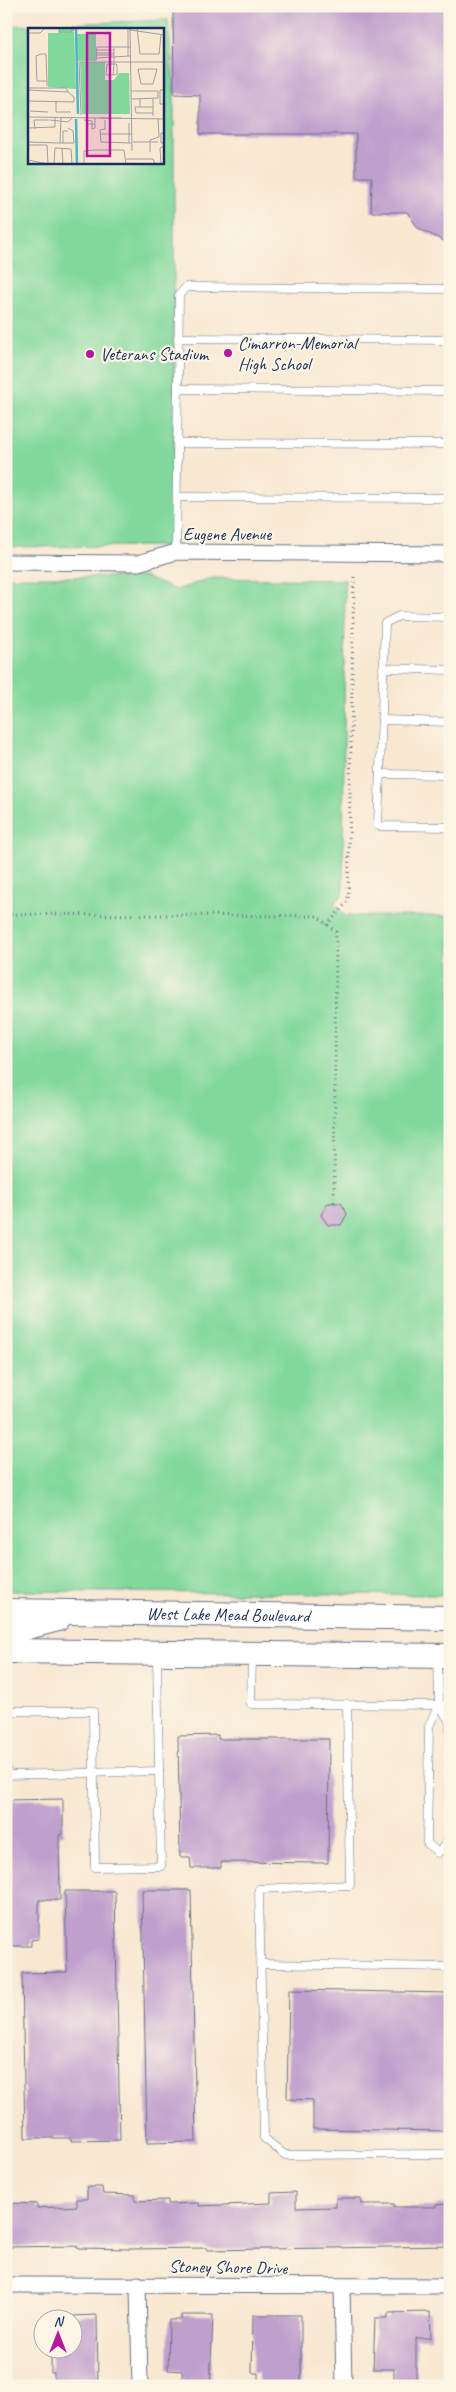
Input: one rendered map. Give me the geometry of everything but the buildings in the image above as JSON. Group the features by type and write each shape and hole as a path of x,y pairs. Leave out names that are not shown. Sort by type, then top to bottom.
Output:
{"main road":[{"name":"West Lake Mead Boulevard","path":"6,1611 444,1618"},
{"path":"6,1630 17,1630 86,1612"},
{"path":"6,1651 444,1656 444,1618"}],"street":[{"name":"Eugene Avenue","path":"6,562 138,563 176,552 450,554"},
{"path":"138,2284 140,2386"},
{"name":"Stoney Shore Drive","path":"6,2285 450,2286"},
{"path":"342,2286 344,2386"}],"lane":[{"path":"176,552 178,295 186,287 450,289"},
{"path":"178,338 450,340"},
{"path":"178,389 450,391"},
{"path":"177,443 450,444"},
{"path":"177,497 450,498"},
{"path":"450,617 399,616 385,623 378,826 450,827"},
{"path":"383,668 450,670"},
{"path":"382,720 450,722"},
{"path":"380,774 450,775"},
{"path":"6,1710 93,1711 95,1867 161,1866 157,1653"},
{"path":"252,1654 251,1704 450,1704"},
{"path":"439,1704 450,1722 448,1841 438,1853 427,1843 429,1726 439,1704 444,1656"},
{"path":"348,1704 350,1885 259,1890 264,2138 285,2155 450,2154"},
{"path":"6,1752 7,1775 159,1771"},
{"path":"260,1964 450,1967"}],"path":[{"path":"327,925 348,901 354,577"},
{"path":"6,914 317,916 336,932 334,1203"}],"green space":[{"name":"Veterans Stadium","path":"168,20 174,94 174,546 6,547 6,26"},
{"path":"6,577 144,577 176,590 211,578 345,580 343,894 334,904 345,916 450,916 450,1595 6,1591"}],"place":[{"name":"Cimarron-Memorial High School","path":"228,353"},
{"name":"Veterans Stadium","path":"90,354"}]}
